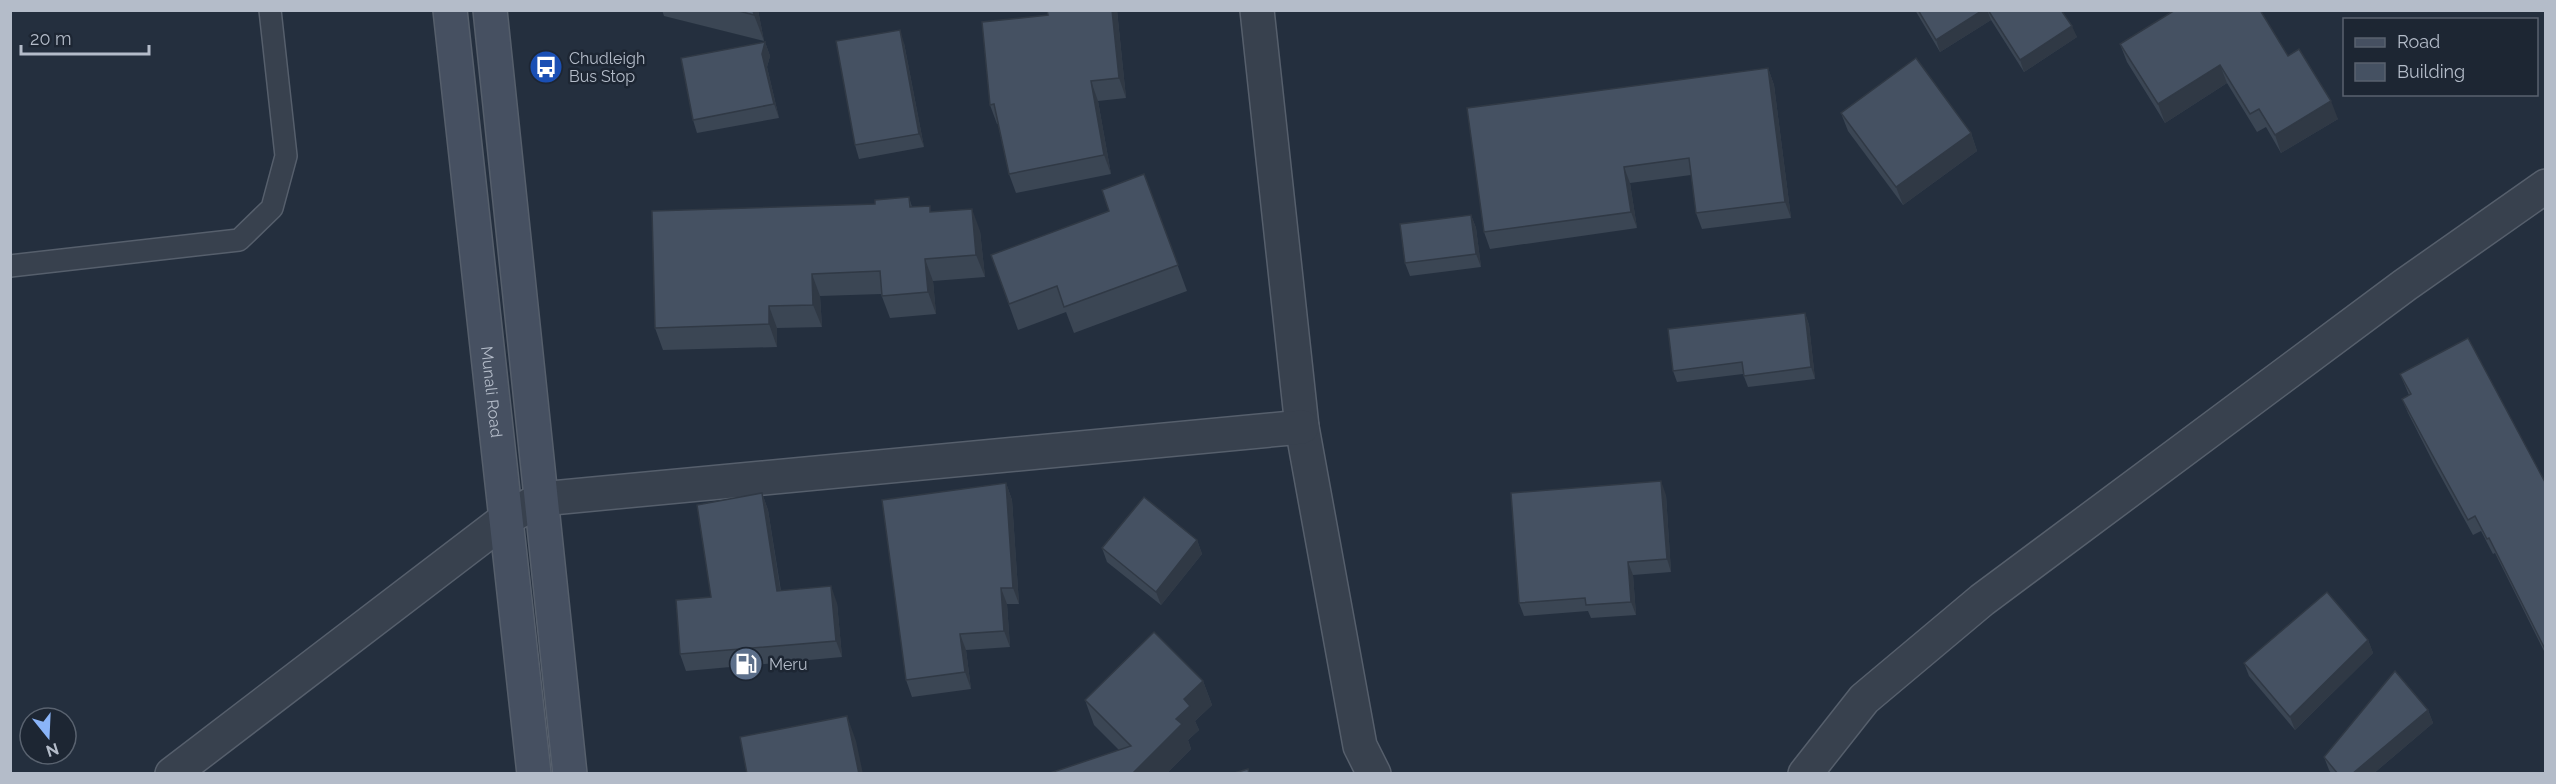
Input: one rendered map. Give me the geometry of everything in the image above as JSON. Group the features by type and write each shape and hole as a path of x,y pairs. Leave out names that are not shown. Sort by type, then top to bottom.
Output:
{"main road":[{"name":"Munali Road","path":"450,10 534,774"},
{"path":"490,10 570,774"}],"street":[{"path":"1257,10 1302,426 1360,746 1374,774"},
{"path":"1805,774 1864,699 1982,600 2405,285 2546,186"},
{"path":"172,774 507,518 541,499 1302,426"}],"lane":[{"path":"10,266 239,240 272,208 286,156 270,10"}],"building":[{"path":"735,10 753,10 754,15"},
{"path":"1047,10 1112,10 1119,78 1091,81 1104,155 1009,174 994,104 990,105 982,22 1048,15"},
{"path":"1918,10 1983,10 1936,40"},
{"path":"1988,10 2061,10 2072,26 2020,60"},
{"path":"2175,10 2260,10 2288,56 2299,49 2331,101 2275,135 2259,109 2250,114 2220,65 2158,104 2120,44"},
{"path":"900,30 919,134 855,145 836,41"},
{"path":"765,42 762,54 774,104 693,120 681,58"},
{"path":"1916,58 1971,133 1896,187 1841,113"},
{"path":"1768,68 1785,202 1696,213 1689,158 1624,167 1631,212 1484,232 1467,108"},
{"path":"1144,174 1178,265 1064,307 1057,286 1009,304 991,255 1109,211 1102,190"},
{"path":"909,197 910,207 930,206 930,212 972,209 976,255 925,259 928,292 882,296 880,271 812,274 813,305 769,306 769,324 655,328 652,211 875,204 875,200"},
{"path":"1471,215 1476,254 1405,263 1400,224"},
{"path":"1805,313 1811,367 1744,376 1742,362 1673,371 1668,329"},
{"path":"2468,338 2546,484 2546,651 2489,538 2487,539 2475,516 2468,520 2402,399 2411,394 2400,374"},
{"path":"1661,481 1667,559 1628,562 1631,602 1586,605 1585,598 1519,603 1511,493"},
{"path":"1006,483 1013,588 1001,588 1004,631 960,634 965,672 906,680 882,500"},
{"path":"762,493 777,591 831,586 836,641 680,654 676,600 711,597 697,505"},
{"path":"1144,497 1197,540 1156,592 1102,548"},
{"path":"2327,592 2368,640 2290,717 2244,663"},
{"path":"1154,632 1203,681 1184,699 1190,706 1176,719 1182,724 1132,774 1047,774 1131,746 1085,700"},
{"path":"2395,671 2428,710 2352,774 2338,774 2324,757"},
{"path":"847,716 859,774 747,774 740,737"},
{"path":"1248,769 1249,774 1231,774"}],"place":[{"name":"Chudleigh Bus Stop","path":"546,67"},
{"name":"Meru","path":"746,664"}]}
